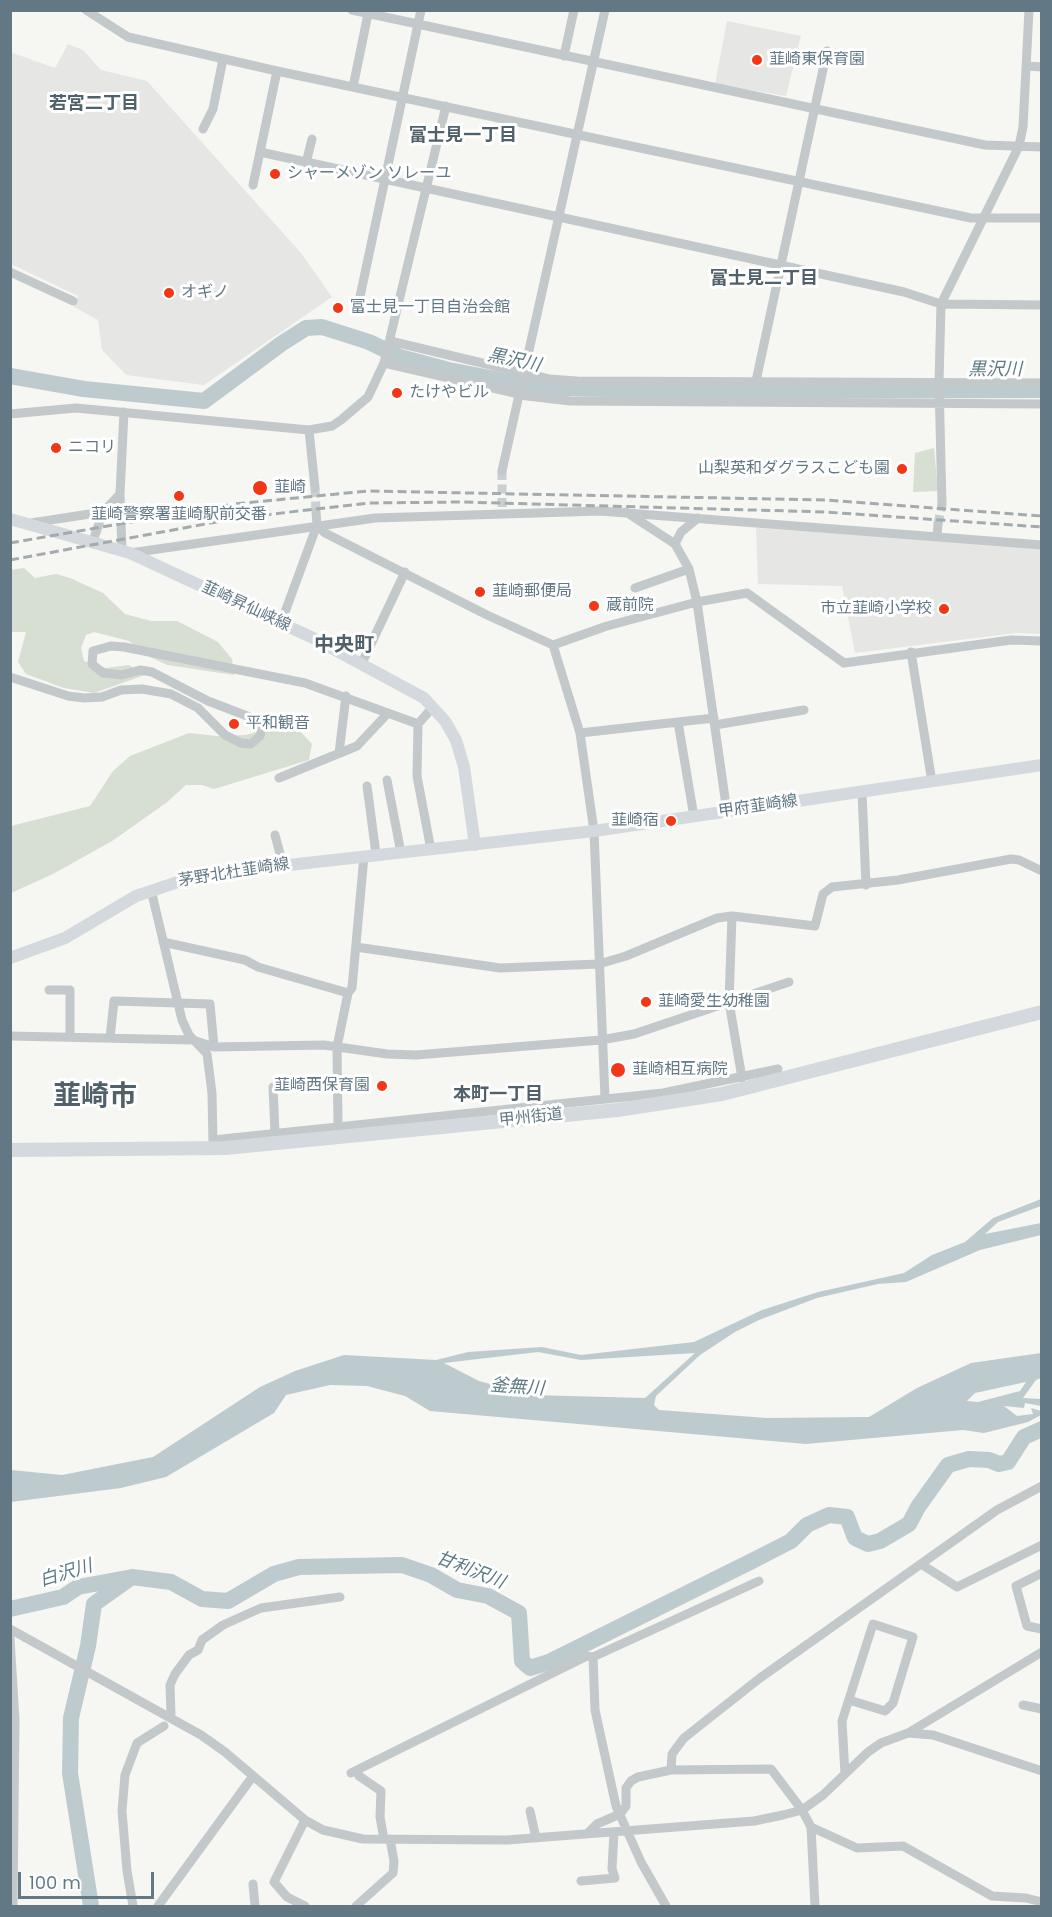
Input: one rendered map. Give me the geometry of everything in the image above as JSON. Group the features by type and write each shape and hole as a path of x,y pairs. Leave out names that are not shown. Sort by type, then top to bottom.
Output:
{"highway":[{"name":"甲州街道","path":"10,1150 213,1144 606,1111 722,1094 1041,1012"}],"main road":[{"name":"韮崎昇仙峡線","path":"10,519 126,551 281,623 412,690 434,707 456,741 464,767 475,845"},
{"name":"甲府韮崎線","path":"475,845 694,817 1041,765"},
{"name":"茅野北杜韮崎線","path":"10,958 55,942 87,926 125,901 184,880 283,865 475,845"}],"street":[{"path":"86,10 128,37 278,71 971,218 1041,218"},
{"path":"352,10 985,145 1041,147"},
{"path":"358,306 421,10"},
{"path":"564,56 574,10"},
{"path":"502,471 605,10"},
{"path":"942,504 939,405 941,304 1019,146 1023,127 1029,10"},
{"path":"352,87 368,14"},
{"path":"756,381 827,51"},
{"path":"203,129 213,109 223,58"},
{"path":"1027,63 1041,67"},
{"path":"254,185 278,71"},
{"path":"10,414 76,408 309,430 332,426 368,397 384,363 428,190 446,106"},
{"path":"306,162 312,139"},
{"path":"260,152 904,292 941,304 1041,305"},
{"path":"10,272 73,301"},
{"path":"390,341 523,373 577,381 1041,383"},
{"path":"384,363 519,394 570,401 1041,404"},
{"path":"124,412 120,494 126,551 375,518 502,511 626,512 1041,545"},
{"path":"309,430 315,488"},
{"path":"93,541 103,512 120,494"},
{"path":"29,523 103,512"},
{"path":"281,623 317,525 316,512"},
{"path":"626,512 675,544 689,569 697,602 727,812"},
{"path":"675,544 681,532 698,518"},
{"path":"317,525 325,533 487,615 553,645 607,626 697,602 747,593 844,663 1011,640 1041,641"},
{"path":"937,536 938,525"},
{"path":"635,588 689,569"},
{"path":"362,663 405,572"},
{"path":"553,645 580,734 594,831 605,1098"},
{"path":"10,677 68,696 84,698 102,697 121,690 142,689 171,694 198,708 225,735 241,743 251,744 260,736 262,728 255,719 208,701 152,672 140,670 122,675 103,673 92,664 93,651 111,646 124,647 305,683 418,724"},
{"path":"911,652 932,782"},
{"path":"339,753 346,696"},
{"path":"431,850 417,776 418,724 434,707"},
{"path":"580,734 804,710"},
{"path":"279,778 357,746 388,712"},
{"path":"678,722 694,817"},
{"path":"387,780 401,853"},
{"path":"338,1126 337,1047 348,993 352,988 370,855 367,786"},
{"path":"862,792 866,885"},
{"path":"275,835 283,865"},
{"path":"356,947 500,968 599,964 626,956 717,918 732,916 815,927 823,894 832,887 866,885 1011,859 1019,860 1041,871"},
{"path":"151,890 177,1004 194,1040 207,1054 212,1093 213,1144 275,1133 605,1098 663,1094 778,1069"},
{"path":"732,916 729,1002 742,1078"},
{"path":"164,942 245,960 258,967 348,993"},
{"path":"10,1036 194,1040 214,1047 337,1047 416,1054 601,1040 634,1034 789,982"},
{"path":"48,990 70,990 70,1036"},
{"path":"110,1038 114,1001 210,1004 214,1047"},
{"path":"273,1087 275,1133"},
{"path":"670,1770 672,1754 684,1738 776,1666 997,1510 1041,1486"},
{"path":"921,1564 957,1587 1041,1545"},
{"path":"1041,1573 1016,1586 1027,1626 1041,1629"},
{"path":"356,1906 393,1873 394,1861 380,1816 381,1791 354,1771 587,1656 592,1657 759,1581"},
{"path":"171,1714 170,1685 175,1674 189,1656 198,1650 202,1640 216,1630 261,1608 340,1597"},
{"path":"845,1774 842,1721 873,1624 913,1636 893,1703 885,1710 849,1700"},
{"path":"10,1629 201,1735 306,1820 323,1830 342,1836 387,1839 536,1838 754,1821 802,1810 875,1748 908,1733 1041,1652"},
{"path":"10,1638 13,1719 13,1906"},
{"path":"592,1657 595,1710 620,1814 640,1862 666,1906"},
{"path":"1023,1705 1041,1709"},
{"path":"133,1906 122,1811 124,1774 136,1743 164,1726"},
{"path":"908,1733 933,1735 1041,1771"},
{"path":"587,1834 597,1824 620,1814 626,1806 626,1788 631,1781 670,1770 771,1769 802,1810 811,1827 815,1906"},
{"path":"158,1906 253,1776"},
{"path":"530,1811 536,1838"},
{"path":"304,1906 286,1896 274,1882 306,1820"},
{"path":"811,1827 857,1848 903,1846 979,1890 1000,1898 1026,1898 1041,1902"},
{"path":"581,1881 615,1878 612,1869 614,1832"},
{"path":"254,1884 255,1906"},
{"path":"281,1906 286,1896"},
{"path":"993,1906 1000,1898"}],"shaded area":[{"name":"韮崎東保育園","path":"727,21 801,36 786,96 715,84"},
{"path":"68,44 83,50 101,70 147,81 301,253 332,297 204,385 126,375 102,350 98,320 74,307 78,296 11,264 10,52 55,68"},
{"path":"934,448 938,491 913,492 915,453"},
{"name":"市立韮崎小学校","path":"756,528 1041,547 1041,634 1016,633 855,653 842,586 758,584"},
{"path":"24,568 35,578 56,574 103,593 125,614 151,621 177,621 218,642 232,659 234,675 167,665 146,655 129,641 94,632 86,635 81,648 84,661 106,668 129,665 145,675 94,693 64,688 26,674 18,662 26,632 11,632 10,570"},
{"path":"276,726 298,729 312,744 309,760 214,789 202,785 186,785 166,803 112,841 53,874 11,893 11,826 90,806 113,771 130,756 189,733 217,736 246,735"},
{"path":"1041,1199 1041,1206 998,1222 985,1234 1041,1223 1041,1235 980,1250 906,1282 878,1284 817,1298 759,1320 735,1332 700,1355 656,1396 654,1405 659,1410 767,1418 869,1417 917,1388 971,1363 1041,1353 1041,1378 1036,1380 1023,1398 1041,1399 1041,1406 1025,1403 1024,1408 1004,1406 1017,1416 1033,1414 1031,1408 1041,1411 1041,1415 1028,1422 984,1433 963,1430 806,1444 430,1411 405,1396 367,1386 330,1385 286,1395 274,1413 166,1477 121,1488 11,1502 11,1470 62,1475 153,1457 260,1387 295,1371 344,1355 436,1360 468,1352 542,1347 581,1355 694,1342 762,1310 818,1292 904,1273 932,1255 965,1242 993,1218","holes":["538,1352 581,1360 695,1353 645,1398 531,1395 479,1381 444,1363","1026,1382 1020,1391 978,1402 967,1401 975,1393"]}],"waterway":[{"name":"黒沢川","path":"10,376 84,389 204,401 306,328 322,327 369,342 400,357 449,370 542,388 748,391 1042,390"},
{"name":"甘利沢川","path":"91,1906 70,1773 71,1718 88,1646 94,1604 132,1577 171,1582 202,1599 228,1601 274,1574 299,1567 402,1565 431,1575 457,1590 488,1596 519,1613 522,1661 530,1668 549,1662 754,1560 791,1541 807,1525 829,1515 847,1517 855,1538 868,1544 880,1541 909,1524 918,1507 948,1465 969,1459 989,1460 999,1464 1008,1462 1024,1437 1042,1429"},
{"name":"白沢川","path":"10,1609 63,1597 78,1587 127,1578"}],"tunnel":[{"path":"502,471 502,507"},
{"path":"315,488 316,512"},
{"path":"938,524 942,504"}],"railway":[{"path":"10,543 234,504 368,491 825,500 1042,516"},
{"path":"10,560 238,518 369,503 461,502 825,512 1042,527"}],"place":[{"name":"韮崎東保育園","path":"757,60"},
{"name":"シャーメゾン ソレーユ","path":"275,174"},
{"name":"オギノ","path":"169,293"},
{"name":"富士見一丁目自治会館","path":"338,308"},
{"name":"たけやビル","path":"397,393"},
{"name":"ニコリ","path":"56,448"},
{"name":"山梨英和ダグラスこども園","path":"902,469"},
{"name":"韮崎","path":"260,488"},
{"name":"韮崎警察署韮崎駅前交番","path":"179,496"},
{"name":"韮崎郵便局","path":"480,592"},
{"name":"蔵前院","path":"594,606"},
{"name":"市立韮崎小学校","path":"944,609"},
{"name":"平和観音","path":"234,724"},
{"name":"韮崎宿","path":"671,821"},
{"name":"韮崎愛生幼稚園","path":"646,1002"},
{"name":"韮崎相互病院","path":"618,1070"},
{"name":"韮崎西保育園","path":"382,1086"}],"district":[{"name":"若宮二丁目","path":"94,104"},
{"name":"富士見一丁目","path":"463,136"},
{"name":"富士見二丁目","path":"764,279"},
{"name":"中央町","path":"344,646"},
{"name":"本町一丁目","path":"498,1095"},
{"name":"韮崎市","path":"95,1098"}],"water label":[{"name":"釜無川","path":"517,1388"}]}
